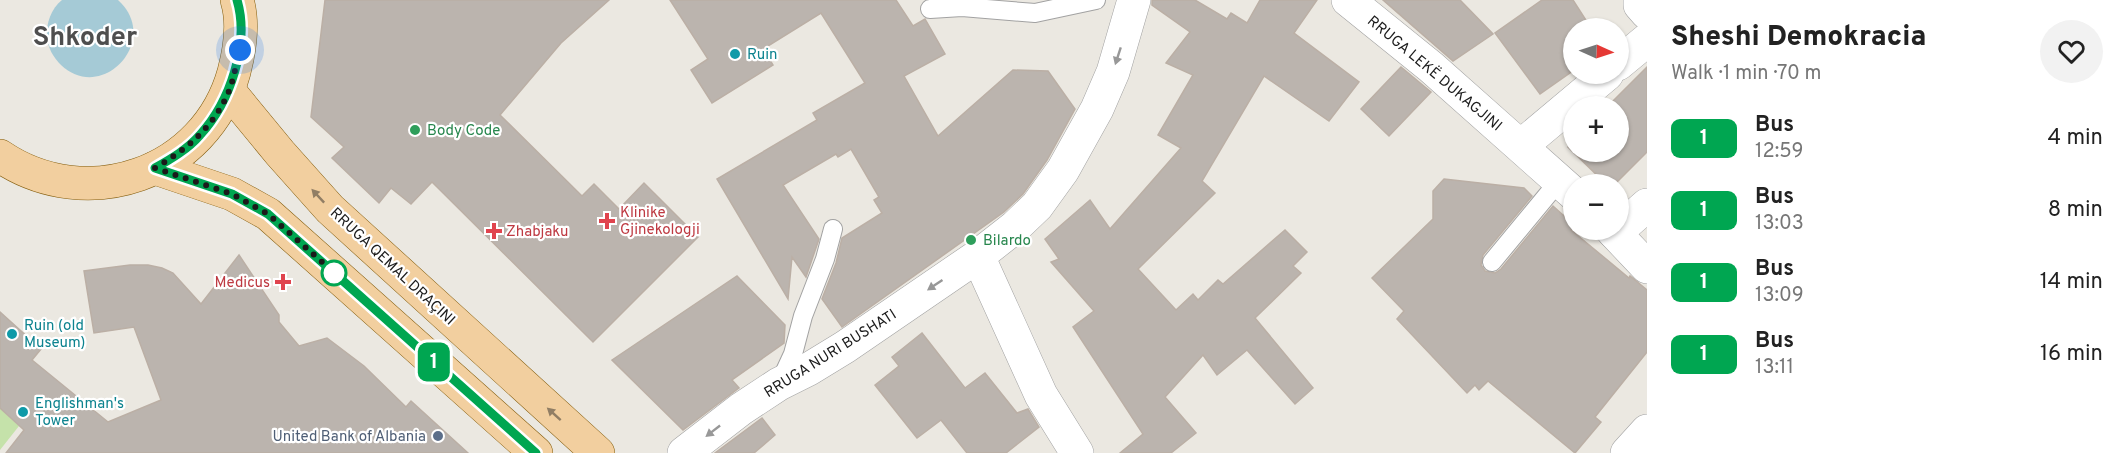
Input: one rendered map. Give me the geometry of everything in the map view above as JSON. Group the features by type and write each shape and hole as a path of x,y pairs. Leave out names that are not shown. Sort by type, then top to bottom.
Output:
{"main road":[{"path":"0,156 30,172 61,182 93,184 124,180 155,168 178,154 199,136 216,115 229,91 240,50 240,9 237,0"},
{"name":"RRUGA QEMAL DRAÇINI","path":"229,91 287,162 330,209 598,453"},
{"path":"155,168 232,194 268,214 536,453"}],"street":[{"name":"RRUGA NURI BUSHATI","path":"684,453 741,409 779,384 845,347 978,256 1037,206 1084,136 1101,100 1113,72 1134,0"},
{"name":"RRUGA LEKË DUKAGJINI","path":"1348,0 1431,67 1563,184"},
{"path":"1640,0 1640,5 1647,14"},
{"path":"1629,55 1647,40"},
{"path":"1521,146 1595,84"},
{"path":"1629,219 1647,205"},
{"path":"1622,240 1647,267"},
{"path":"978,256 1041,395 1077,453"},
{"path":"1627,453 1647,431"}],"lane":[{"path":"930,9 962,7 1035,13 1096,0"},
{"path":"1491,262 1563,192"},
{"path":"779,384 793,354 803,315 825,259 833,229"}],"green space":[{"path":"0,408 19,426 0,450"}],"water":[{"path":"62,0 118,0 130,16 133,33 130,48 121,62 109,72 93,77 77,75 61,65 53,56 48,41 48,22 52,12"}],"building":[{"path":"325,0 609,0 561,43 500,115 582,196 594,184 619,209 644,183 698,237 593,342 432,182 411,204 391,188 379,203 332,158 344,147 311,117"},
{"path":"670,0 896,0 913,26 925,19 945,54 904,76 938,136 1013,70 1048,71 1075,109 1047,160 1023,194 1004,212 842,327 822,299 836,263 842,238 882,213 874,200 879,197 851,149 838,157 836,154 783,185 819,239 806,277 792,257 788,299 717,179 817,120 813,113 865,83 821,13 763,49 773,65 712,103 691,70 708,59"},
{"path":"1152,0 1195,0 1227,19 1231,13 1247,23 1260,0 1317,0 1294,33 1359,82 1329,121 1264,76 1202,181 1215,193 1138,269 1176,310 1193,294 1198,300 1218,280 1223,284 1285,230 1307,252 1293,266 1301,273 1255,318 1313,388 1295,404 1247,350 1217,375 1203,355 1165,397 1196,433 1171,453 1120,453 1143,434 1073,327 1094,311 1051,262 1059,259 1045,239 1090,200 1110,229 1181,148 1158,135 1193,75 1166,63 1190,32 1152,5"},
{"path":"1383,0 1460,0 1493,34 1453,61"},
{"path":"1542,0 1573,0 1585,18 1563,18 1563,78 1540,94 1495,33"},
{"path":"1401,67 1431,92 1389,136 1361,109"},
{"path":"1647,67 1647,152 1625,174 1596,174 1583,162 1629,162 1629,96 1618,96"},
{"path":"1444,179 1524,188 1532,196 1483,255 1481,265 1485,271 1495,273 1501,269 1553,206 1563,215 1563,240 1583,240 1647,290 1647,352 1595,417 1601,422 1575,453 1488,381 1479,390 1475,385 1467,393 1397,319 1404,311 1372,278 1433,219 1433,191"},
{"path":"239,255 279,315 279,322 299,346 327,338 364,366 406,407 411,401 468,453 6,453 24,430 0,408 0,312 41,349 32,360 108,422 161,400 134,327 94,333 84,271 130,265 162,268 173,273 201,304"},
{"path":"737,276 785,325 784,343 732,380 739,388 683,430 612,360"},
{"path":"922,333 965,388 985,373 1017,413 1028,409 1039,427 1006,453 967,453 941,420 917,438 875,385 899,366 892,357"},
{"path":"762,418 775,435 754,453 715,453"}],"bus line":[{"name":"1","path":"237,0 240,9 240,50 229,91 216,115 199,136 178,154 155,168 232,194 268,214 536,453"}],"place":[{"name":"Ruin","path":"735,54"},
{"name":"Body Code","path":"415,130"},
{"name":"Klinike Gjinekologji","path":"607,221"},
{"name":"Zhabjaku","path":"494,231"},
{"name":"Bilardo","path":"971,240"},
{"name":"Medicus","path":"283,282"},
{"name":"Ruin (old Museum)","path":"12,334"},
{"name":"Englishman's Tower","path":"23,412"},
{"name":"United Bank of Albania","path":"438,436"}],"district":[{"name":"Shkoder","path":"85,36"}],"route":[{"path":"240,50 229,91 216,115 199,136 178,154 155,168 232,194 268,214 340,278 334,273"}]}
